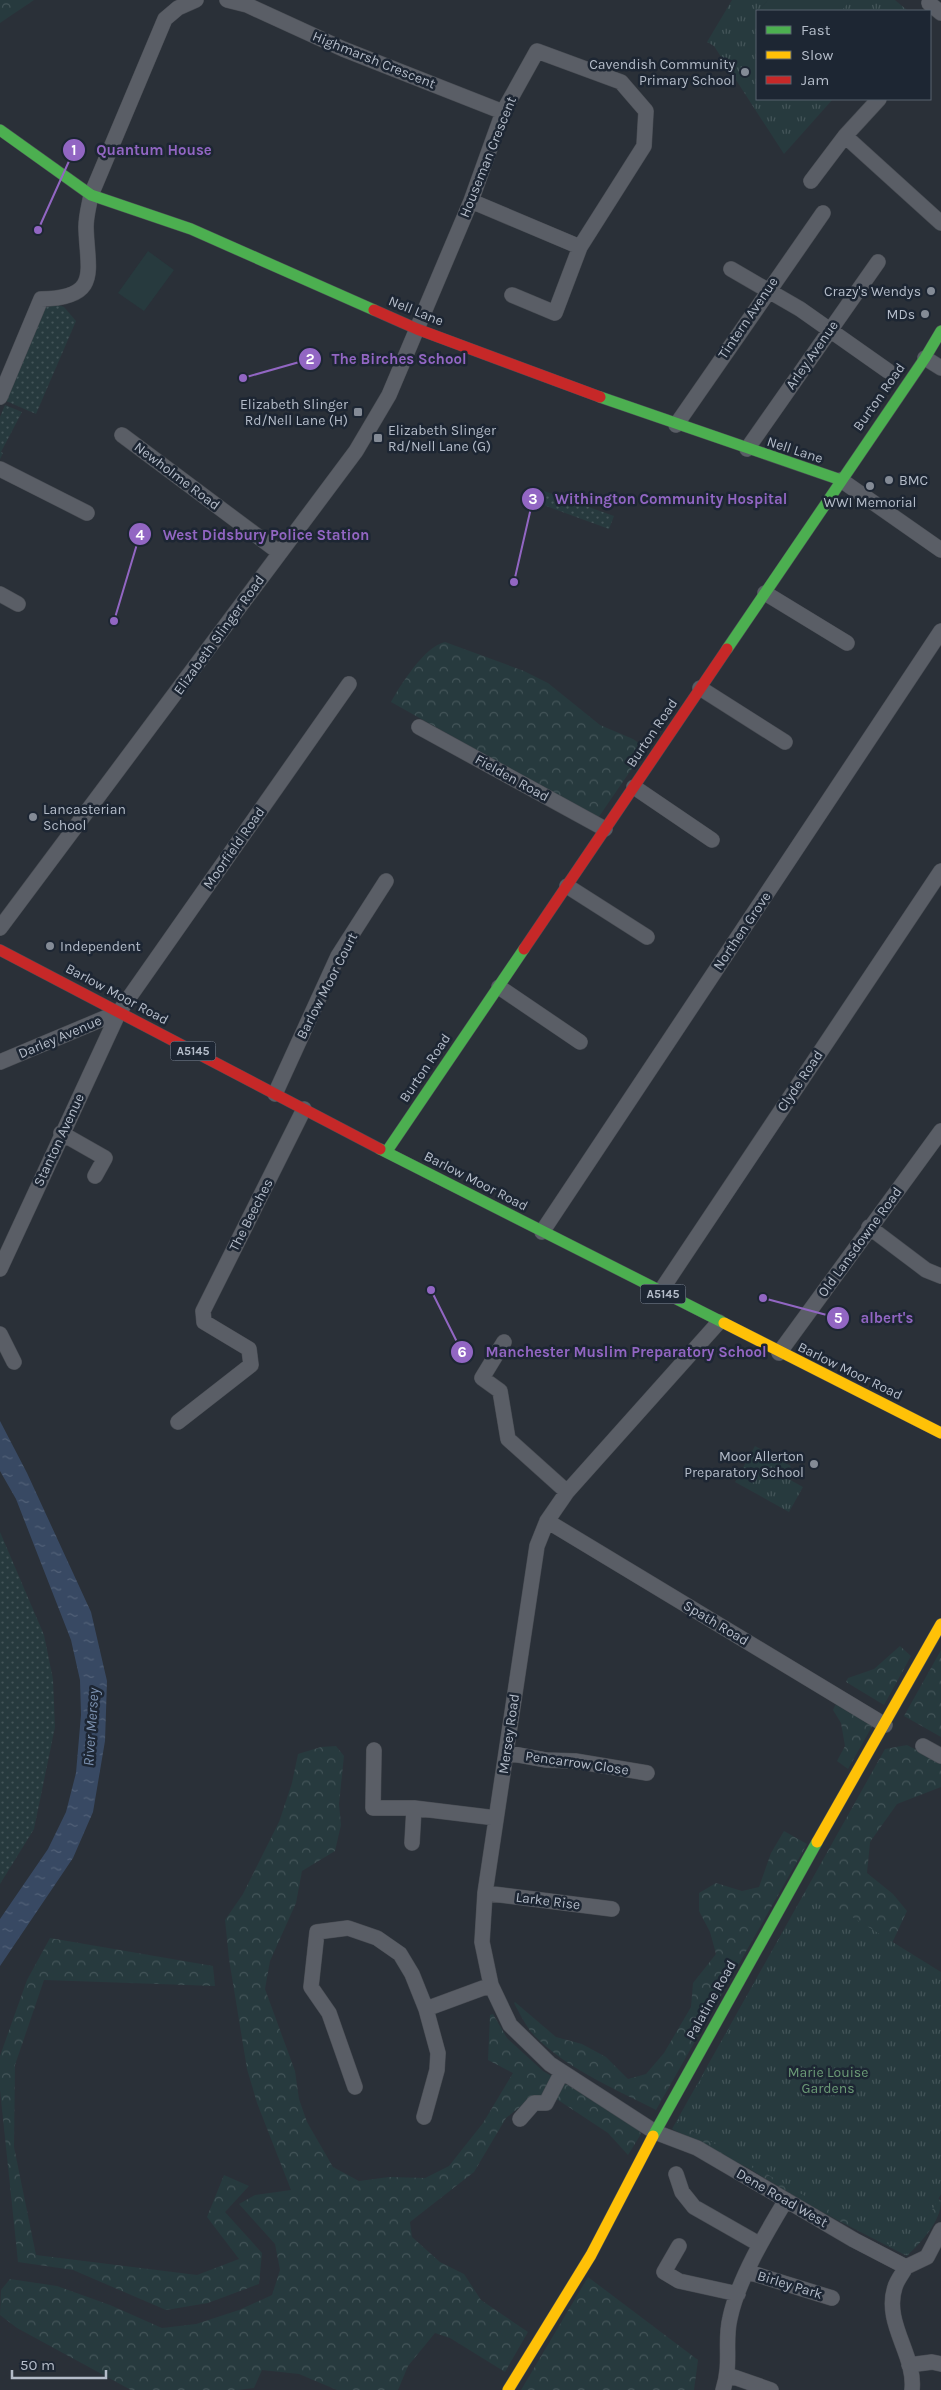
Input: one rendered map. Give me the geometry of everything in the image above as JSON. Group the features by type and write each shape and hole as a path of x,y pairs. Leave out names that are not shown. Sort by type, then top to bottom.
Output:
{"main road":[{"name":"Nell Lane","path":"0,130 90,196 191,229 417,329 575,389 747,450 840,480"},
{"name":"Burton Road","path":"387,1151 499,988 840,480 926,358 941,331"},
{"name":"Barlow Moor Road","path":"0,950 542,1232 941,1433"},
{"name":"Palatine Road","path":"508,2390 591,2254 712,2028 941,1624"}],"street":[{"path":"0,397 41,299 68,296 79,290 87,277 90,264 86,224 90,196 165,19 178,8 196,0"},
{"name":"Highmarsh Crescent","path":"227,0 248,2 343,49 503,112"},
{"path":"929,3 941,13"},
{"name":"Houseman Crescent","path":"417,329 471,201 503,112 536,51 621,82 646,111 644,146 580,247 555,312 512,295"},
{"path":"810,180 845,136 878,100"},
{"path":"845,136 941,223"},
{"path":"471,201 580,247"},
{"name":"Tintern Avenue","path":"676,425 768,289 823,213"},
{"name":"Arley Avenue","path":"747,450 878,262"},
{"path":"731,268 768,289 830,329 888,371"},
{"name":"Elizabeth Slinger Road","path":"0,928 356,451 389,394 417,329"},
{"path":"926,358 941,368"},
{"name":"Newholme Road","path":"122,435 280,553"},
{"path":"0,469 86,513"},
{"path":"840,480 941,550"},
{"path":"765,593 847,643"},
{"path":"0,594 18,604"},
{"name":"Northen Grove","path":"542,1232 941,631"},
{"name":"Moorfield Road","path":"119,1012 349,684"},
{"path":"700,688 785,742"},
{"name":"Fielden Road","path":"419,727 606,829"},
{"path":"634,786 712,840"},
{"name":"Clyde Road","path":"660,1292 941,871"},
{"name":"Barlow Moor Court","path":"275,1094 338,956 386,881"},
{"path":"567,886 647,937"},
{"path":"499,988 580,1042"},
{"name":"Darley Avenue","path":"0,1062 119,1012"},
{"name":"Stanton Avenue","path":"0,1269 119,1012"},
{"name":"The Beeches","path":"178,1422 251,1365 249,1349 204,1322 203,1311 304,1109"},
{"name":"Old Lansdowne Road","path":"779,1352 941,1131"},
{"path":"62,1133 105,1158 95,1176"},
{"path":"869,1227 926,1270 941,1276"},
{"name":"Mersey Road","path":"655,2132 550,2064 510,2025 491,1985 482,1942 485,1893 508,1754 514,1694 537,1546 547,1521 567,1492 718,1322"},
{"path":"0,1334 14,1362"},
{"path":"504,1342 482,1378 500,1391 508,1440 567,1492"},
{"name":"Spath Road","path":"547,1521 885,1725"},
{"path":"923,1746 941,1756"},
{"path":"374,1750 373,1808 414,1808 496,1818"},
{"name":"Pencarrow Close","path":"508,1754 546,1760 575,1761 646,1773"},
{"path":"412,1843 414,1808"},
{"name":"Larke Rise","path":"485,1893 612,1909"},
{"path":"355,2087 329,2013 311,1987 317,1932 348,1928 377,1938 400,1954 412,1974 426,2009 438,2053 436,2070 424,2117"},
{"path":"426,2009 491,1985"},
{"path":"520,2119 534,2103 546,2103 562,2072"},
{"name":"Dene Road West","path":"655,2132 697,2148 854,2240 906,2267"},
{"path":"676,2174 682,2192 694,2207 759,2244"},
{"path":"723,2390 728,2375 729,2318 759,2244 786,2200"},
{"path":"912,2390 909,2365 892,2314 895,2288 906,2267 927,2257 941,2230"},
{"path":"678,2246 664,2272 678,2281 738,2294"},
{"name":"Birley Park","path":"748,2272 832,2298"},
{"path":"909,2365 932,2362 941,2364"},
{"path":"728,2375 771,2390"}],"green space":[{"path":"0,0 34,0 0,23"},
{"name":"Cavendish Community Primary School","path":"732,0 895,0 907,10 756,10 756,100 832,100 784,154 714,46 707,42"},
{"path":"768,0 851,0 842,10 759,10"},
{"path":"148,251 174,270 144,311 118,293"},
{"path":"56,304 64,307 76,321 36,414 6,401 46,307"},
{"path":"5,405 22,412 1,452 3,453 0,459 0,417"},
{"path":"544,491 614,516 609,529 546,506 540,500"},
{"path":"445,642 524,671 548,683 600,725 633,739 646,748 598,818 391,702 407,676 422,658 437,645"},
{"path":"755,1446 791,1466 785,1477 803,1487 789,1512 735,1482"},
{"path":"0,1532 44,1635 53,1679 55,1727 34,1829 0,1884"},
{"path":"900,1646 911,1656 884,1705 846,1682 848,1678 874,1669"},
{"path":"941,1650 941,1737 904,1716"},
{"path":"837,1702 874,1723 848,1769 837,1761 845,1746 841,1723 833,1710"},
{"name":"Marie Louise Gardens","path":"907,1745 941,1763 941,1787 897,1804 870,1842 867,1873 893,1894 907,1911 892,1943 922,2183 941,2201 934,2224 907,2256 816,2209 748,2168 672,2129 885,1749"},
{"path":"336,1746 344,1756 339,1804 341,1825 335,1851 302,1871 296,1903 270,1961 265,1989 295,2071 299,2099 307,2122 333,2167 359,2181 389,2177 425,2178 449,2166 483,2123 513,2073 488,2060 490,2015 493,2014 507,2038 543,2071 637,2125 641,2134 628,2155 608,2133 558,2100 532,2097 506,2118 474,2172 410,2222 412,2237 440,2262 464,2274 481,2300 528,2332 505,2372 450,2338 435,2333 408,2366 398,2390 337,2390 299,2374 262,2370 254,2388 238,2390 131,2390 17,2328 0,2315 1,2290 10,2279 57,2286 110,2305 162,2328 196,2324 239,2310 272,2295 280,2270 275,2244 239,2204 255,2195 291,2190 257,2103 247,2069 229,1959 225,1920 243,1894 279,1822 292,1783 298,1754 321,1747"},
{"path":"784,1831 807,1844 656,2110 580,2071 553,2052 532,2033 519,2013 515,2002 556,2037 582,2044 606,2057 628,2079 646,2074 664,2053 691,2007 693,1983 716,1954 710,1932 699,1911 699,1893 716,1883 742,1891 759,1887 771,1853"},
{"name":"Marie Louise Gardens","path":"807,1889 941,1972 941,2194 907,2255 677,2122"},
{"path":"50,1938 213,1966 215,1986 44,1980 15,2065 14,2147 36,2255 197,2275 239,2259 207,2217 224,2175 249,2186 225,2212 262,2253 259,2284 208,2303 166,2310 73,2270 18,2262 0,2090 0,2056 27,1980"},
{"path":"588,2277 698,2360 694,2390 521,2390"}],"water":[{"name":"River Mersey","path":"0,1421 27,1473 91,1612 107,1681 105,1741 93,1812 73,1858 0,1966 0,1919 48,1849 66,1812 76,1773 81,1715 80,1680 71,1640 16,1499 0,1471"}],"traffic: fast":[{"path":"0,130 91,195 191,229 374,310"},
{"path":"727,649 925,358 941,331"},
{"path":"600,397 841,480"},
{"path":"387,1151 524,949"},
{"path":"380,1149 724,1323"},
{"path":"653,2136 817,1842"}],"traffic: slow":[{"path":"724,1323 941,1433"},
{"path":"817,1842 941,1624"},
{"path":"508,2390 591,2255 653,2136"}],"traffic: jam":[{"path":"374,310 417,329 600,397"},
{"path":"524,949 727,649"},
{"path":"0,950 380,1149"}],"place":[{"name":"Cavendish Community Primary School","path":"745,72"},
{"name":"Quantum House","path":"38,230"},
{"name":"Crazy's Wendys","path":"931,291"},
{"name":"MDs","path":"925,314"},
{"name":"The Birches School","path":"243,378"},
{"name":"Elizabeth Slinger Rd/Nell Lane (H)","path":"358,412"},
{"name":"Elizabeth Slinger Rd/Nell Lane (G)","path":"378,438"},
{"name":"BMC","path":"889,480"},
{"name":"WWI Memorial","path":"870,486"},
{"name":"Withington Community Hospital","path":"514,582"},
{"name":"West Didsbury Police Station","path":"114,621"},
{"name":"Lancasterian School","path":"33,817"},
{"name":"Independent","path":"50,946"},
{"name":"Manchester Muslim Preparatory School","path":"431,1290"},
{"name":"albert's","path":"763,1298"},
{"name":"Moor Allerton Preparatory School","path":"814,1464"}]}
